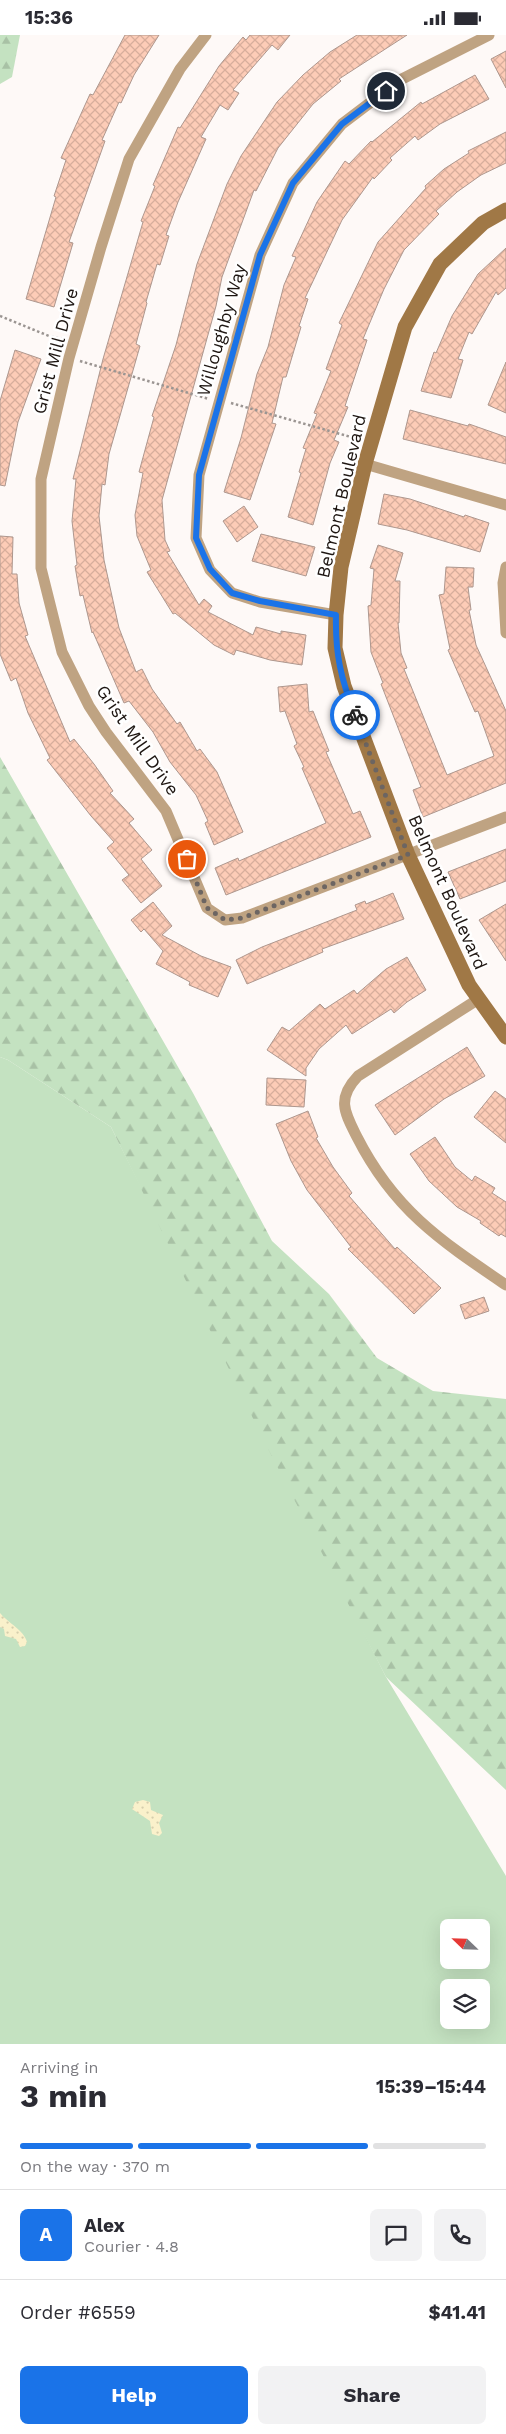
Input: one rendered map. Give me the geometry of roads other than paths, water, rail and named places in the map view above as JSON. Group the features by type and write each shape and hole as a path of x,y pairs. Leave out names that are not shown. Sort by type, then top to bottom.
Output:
{"street":[{"name":"Grist Mill Drive","path":"206,35 180,69 129,159 101,247 76,341 69,358 41,479 41,568 62,652 89,706 166,811 207,908 225,920 242,918 506,817"},
{"name":"Willoughby Way","path":"336,615 260,601 232,593 210,569 196,538 199,475 260,255 293,183 349,118 400,80 489,35"},
{"name":"Belmont Boulevard","path":"506,210 483,223 440,264 405,327 365,464 341,567 336,615 336,648 344,686 408,855 460,968 478,1000 506,1037"},
{"path":"365,464 506,505"},
{"path":"506,567 503,583 504,627 506,633"},
{"path":"478,1000 358,1076 347,1090 344,1106 348,1119 370,1163 405,1207 444,1243 506,1285"}]}
